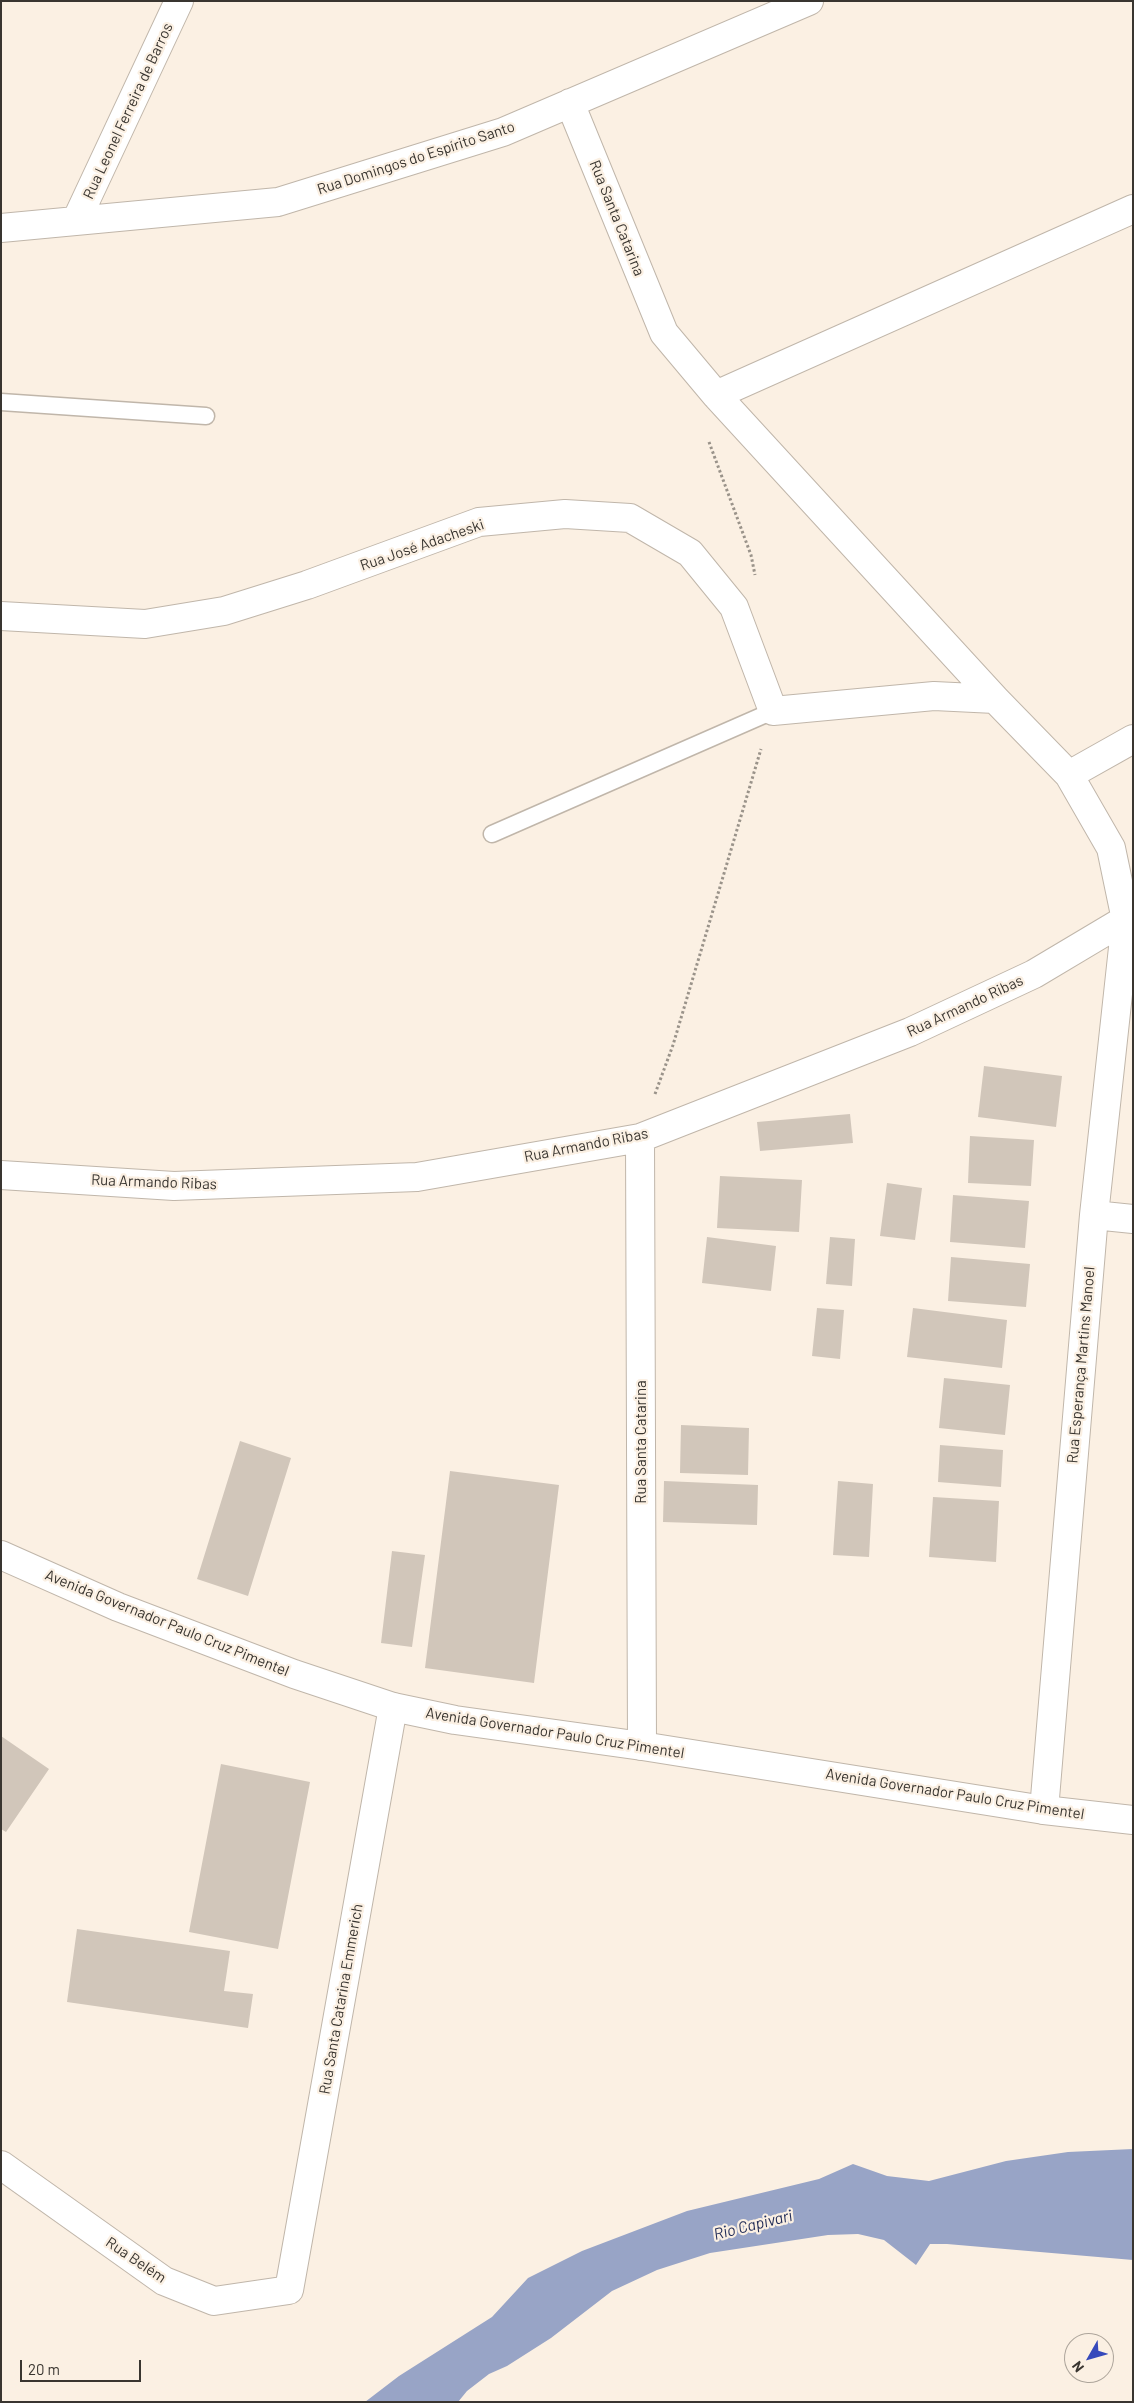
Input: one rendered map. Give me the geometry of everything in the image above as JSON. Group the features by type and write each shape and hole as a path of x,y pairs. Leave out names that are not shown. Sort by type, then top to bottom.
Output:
{"street":[{"name":"Rua Leonel Ferreira de Barros","path":"76,221 180,1"},
{"name":"Rua Domingos do Espírito Santo","path":"1,228 278,202 503,132 809,1"},
{"name":"Rua Santa Catarina","path":"570,103 664,333 716,395 995,699"},
{"path":"716,395 1133,209"},
{"name":"Rua José Adacheski","path":"1,616 145,624 224,611 307,585 479,522 565,514 630,518 690,553 734,607 773,711"},
{"path":"773,711 934,696 995,699"},
{"name":"Rua Esperança Martins Manoel","path":"995,699 1069,775 1112,848 1129,918 1094,1215 1044,1810"},
{"path":"1069,775 1133,739"},
{"name":"Rua Armando Ribas","path":"1,1175 174,1186 417,1177 640,1138 910,1032 1034,974 1129,918"},
{"name":"Rua Santa Catarina","path":"640,1138 642,1746"},
{"path":"1094,1215 1133,1219"},
{"name":"Avenida Governador Paulo Cruz Pimentel","path":"1,1555 118,1607 294,1674 393,1707 456,1720 642,1746 1044,1810 1133,1820"},
{"name":"Rua Santa Catarina Emmerich","path":"289,2290 393,1707"},
{"name":"Rua Belém","path":"1,2165 164,2281 214,2301 289,2290"}],"lane":[{"path":"1,402 206,416"},
{"path":"492,834 773,711"}],"water":[{"name":"Rio Capivari","path":"1133,2149 1133,2260 930,2244 916,2265 884,2240 858,2234 828,2235 710,2253 657,2270 612,2291 551,2338 507,2366 489,2374 467,2391 458,2402 365,2402 399,2376 492,2317 528,2278 582,2251 687,2211 819,2179 853,2164 887,2176 929,2181 1006,2161 1068,2152"}],"building":[{"path":"984,1066 1062,1076 1056,1127 978,1117"},
{"path":"850,1114 853,1143 760,1151 757,1122"},
{"path":"970,1136 1034,1140 1031,1186 968,1183"},
{"path":"720,1176 802,1180 799,1232 717,1228"},
{"path":"887,1183 922,1188 915,1240 880,1236"},
{"path":"953,1195 1029,1201 1025,1248 950,1242"},
{"path":"707,1237 776,1246 771,1291 702,1283"},
{"path":"830,1237 855,1239 852,1286 826,1284"},
{"path":"951,1257 1030,1264 1026,1307 948,1301"},
{"path":"817,1308 844,1310 840,1359 812,1356"},
{"path":"913,1308 1007,1320 1002,1368 907,1357"},
{"path":"944,1378 1010,1385 1005,1435 939,1428"},
{"path":"681,1425 749,1428 748,1475 680,1473"},
{"path":"240,1441 291,1458 248,1596 197,1579"},
{"path":"940,1445 1003,1450 1001,1487 938,1482"},
{"path":"450,1471 559,1485 534,1683 425,1668"},
{"path":"664,1481 758,1485 757,1525 663,1522"},
{"path":"838,1481 873,1484 869,1557 833,1555"},
{"path":"933,1497 999,1501 996,1562 929,1557"},
{"path":"392,1551 425,1555 412,1647 381,1643"},
{"path":"1,1736 49,1769 6,1832 1,1829"},
{"path":"221,1764 310,1782 278,1949 189,1932"},
{"path":"77,1929 230,1951 224,1991 253,1994 248,2028 67,2002"}]}
